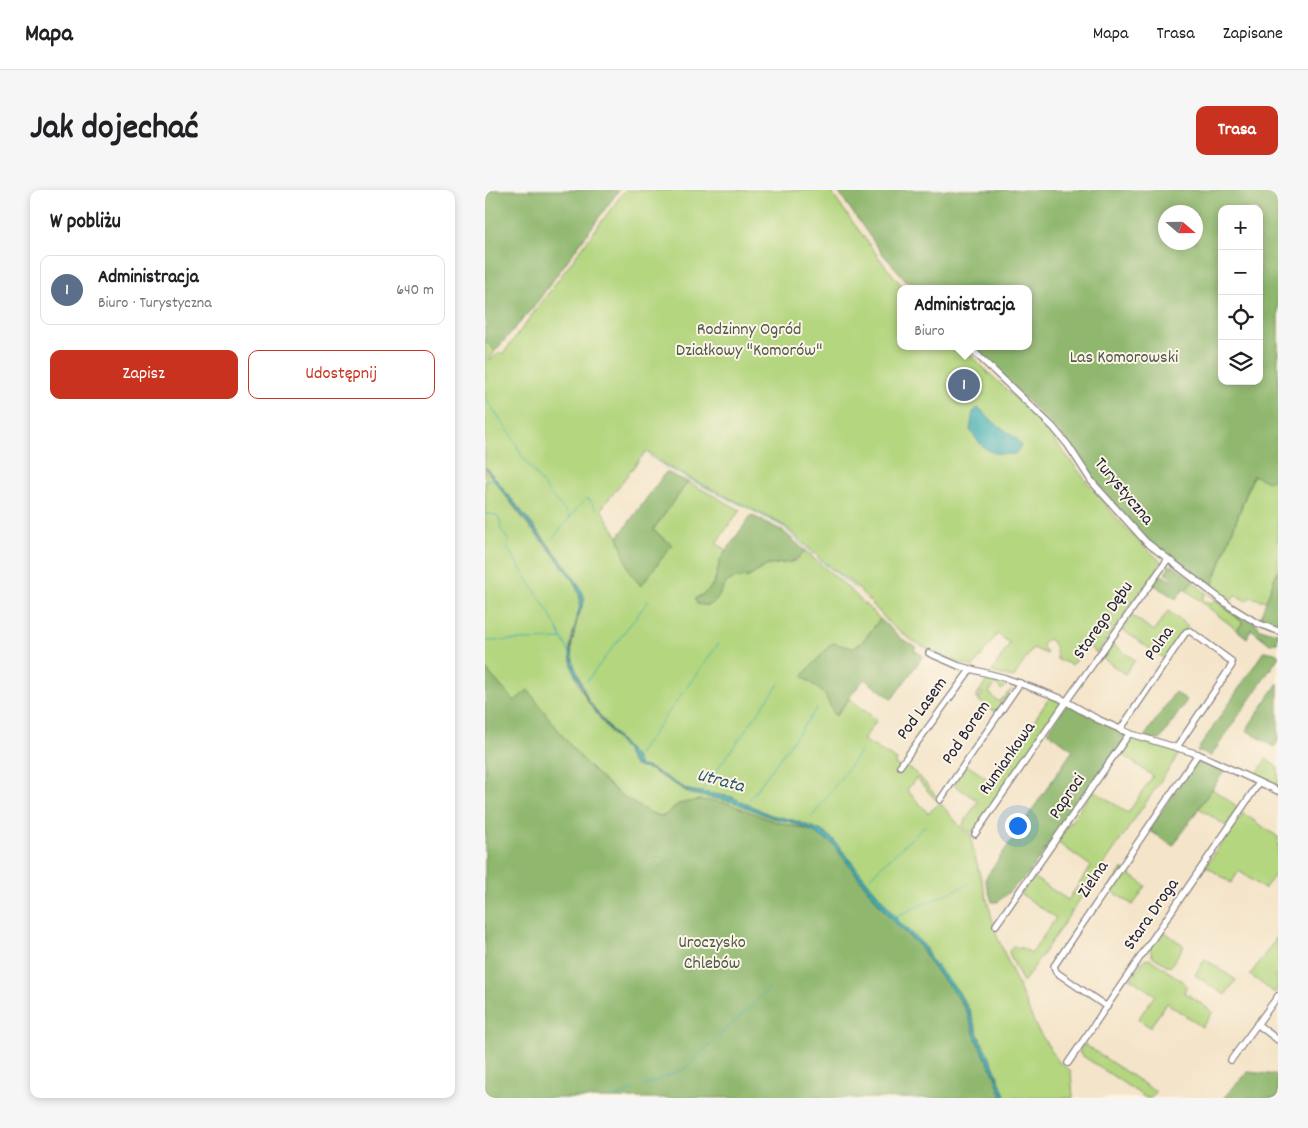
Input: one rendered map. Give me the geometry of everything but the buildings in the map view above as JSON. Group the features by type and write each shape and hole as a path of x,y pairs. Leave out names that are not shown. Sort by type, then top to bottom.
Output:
{"street":[{"name":"Turystyczna","path":"972,350 1049,424 1068,445 1092,482 1146,542 1231,608 1257,623 1278,631"},
{"name":"Starego Dębu","path":"1066,702 1168,559"},
{"name":"Polna","path":"1120,730 1186,632 1190,631 1231,661 1232,665 1177,747"},
{"path":"929,653 944,661 970,670 1020,683 1066,702 1129,734 1198,754 1278,790"},
{"name":"Pod Lasem","path":"900,766 970,670"},
{"name":"Pod Borem","path":"940,800 1020,683"},
{"name":"Rumiankowa","path":"975,834 1066,702"},
{"name":"Paproci","path":"996,925 1129,734"},
{"name":"Zielna","path":"1107,1007 1056,972 1054,966 1198,754"},
{"name":"Stara Droga","path":"1068,1063 1259,783"},
{"path":"1231,1060 1278,996"},
{"path":"1257,1024 1278,1040"}],"green space":[{"path":"485,190 619,190 535,305 495,351 485,341"},
{"name":"Rodzinny Ogród Działkowy \"Komorów\"","path":"625,190 829,190 902,285 897,285 897,350 965,350 1033,416 1112,513 1144,547 1162,562 1097,653 1086,645 1072,665 1057,659 1054,644 1047,639 1042,645 1047,654 1033,648 1013,678 992,672 1010,643 997,634 973,667 942,656 913,641 891,625 856,586 824,562 785,526 670,468 646,451 601,509 618,537 627,564 641,585 672,545 653,530 688,482 740,510 716,543 726,550 713,584 704,594 697,597 706,606 717,600 725,584 731,579 749,577 766,566 796,561 805,551 847,587 880,619 863,641 854,649 846,647 802,676 824,693 836,716 849,699 877,720 863,740 897,760 895,764 903,770 906,766 918,775 938,798 936,800 916,778 907,790 928,813 940,803 965,832 972,835 972,846 997,936 1036,1027 1058,1061 1071,1071 1073,1098 1006,1098 992,1062 979,1037 970,1011 958,991 931,960 925,947 903,926 833,839 820,830 793,820 771,815 732,797 688,790 650,768 638,765 636,758 588,700 574,665 571,648 577,620 585,599 579,585 562,561 485,466 485,341 495,351 491,360 500,352 503,354"},
{"name":"Las Komorowski","path":"837,190 1278,190 1278,474 1275,479 1268,482 1253,475 1212,586 1148,541 1091,477 1061,434 975,350 1032,350 1032,285 910,285 881,252"},
{"path":"1278,410 1278,569 1266,601 1250,597 1247,601 1235,595 1232,600 1212,586"},
{"path":"485,468 574,582 580,605 570,646 572,667 590,705 634,765 649,769 691,794 734,802 772,818 791,822 807,829 773,821 730,804 699,800 678,804 664,816 653,814 628,800 603,780 574,750 485,788"},
{"path":"666,472 688,482 653,530 672,545 641,586 630,573 618,537"},
{"path":"751,515 783,531 805,551 790,562 772,564 750,576 731,580 726,583 718,597 711,604 697,604 695,599 712,586 720,560"},
{"path":"1167,565 1174,566 1194,580 1186,590 1184,588 1176,599 1153,584 1160,574 1173,580 1165,573 1169,568"},
{"path":"1278,569 1278,627 1259,620"},
{"path":"1192,581 1206,593 1202,599 1211,605 1215,600 1243,623 1237,630 1186,590"},
{"path":"1208,593 1259,626 1258,628 1278,633 1277,643 1270,644 1251,629 1247,638 1237,630 1243,622"},
{"path":"1168,611 1188,626 1165,659 1121,629 1131,615 1154,631"},
{"path":"880,619 902,639 916,647 914,650 923,656 892,699 864,679 835,716 824,693 802,676 832,643 854,648 863,641"},
{"path":"1111,643 1135,660 1125,674 1101,657"},
{"path":"1264,651 1275,653 1278,655 1278,658 1211,756 1197,751"},
{"name":"Uroczysko Chlebów","path":"485,668 514,701 528,690 592,769 623,796 649,812 664,816 678,804 699,800 714,801 730,804 773,821 812,831 832,843 890,918 920,946 931,965 958,997 967,1012 976,1039 995,1076 1002,1098 485,1098"},
{"path":"975,673 1007,681 1007,684 1001,690 996,684 989,692 996,700 1000,701 1012,689 996,712 979,701 983,693 980,692 978,700 975,697 988,679 970,674"},
{"path":"1278,683 1278,741 1274,747 1246,730"},
{"path":"1175,692 1187,700 1160,740 1144,737"},
{"path":"1050,697 1062,703 975,829 972,832 967,830 963,824 978,801 954,785 967,765 992,782"},
{"path":"1068,704 1127,735 1029,873 998,902 992,902 985,879 1073,750 1048,732"},
{"path":"1132,737 1181,751 1023,983 1009,951 1014,945 1017,949 1019,947 1032,953 1056,918 1021,894 1033,877 1068,900 1091,866 1057,842 1093,790 1128,813 1153,776 1118,752 1128,739"},
{"path":"1198,758 1225,770 1173,846 1149,830"},
{"path":"1266,759 1278,768 1278,787 1255,777"},
{"path":"1212,789 1238,807 1226,826 1199,808"},
{"path":"1243,813 1278,837 1278,871 1264,889 1239,871 1231,883 1206,866"},
{"path":"1122,869 1146,886 1133,905 1108,889"},
{"path":"1162,930 1184,946 1170,967 1152,956 1150,947"},
{"path":"1278,936 1278,976 1275,975 1278,983 1276,994 1250,975"},
{"path":"1150,959 1185,983 1186,988 1184,992 1213,1012 1202,1027 1167,1003 1150,1027 1138,1019 1155,995 1131,979 1144,960"},
{"path":"1205,959 1236,980 1225,995 1195,975"},
{"path":"1084,1044 1156,1092 1151,1098 1146,1098 1080,1054 1079,1052"},
{"path":"1248,1072 1278,1075 1278,1098 1223,1098"}],"water":[{"path":"978,408 1019,442 1021,446 1015,454 999,454 988,450 980,443 970,430 973,412"},
{"path":"485,466 579,585 585,599 577,620 571,648 574,665 588,700 636,758 638,765 650,768 688,790 732,797 771,815 793,820 820,830 833,839 903,926 924,945 931,960 958,991 970,1011 979,1037 992,1062 1006,1098 1002,1098 995,1076 976,1039 967,1012 958,997 931,965 920,946 890,918 832,843 812,831 791,822 772,818 734,802 691,794 649,769 640,768 633,763 588,702 572,667 570,651 581,599 574,582 546,544 492,478"}],"waterway":[{"path":"485,398 512,436 522,456 550,494 571,518"},
{"path":"650,456 666,467 714,492"},
{"path":"485,482 493,477"},
{"path":"716,493 751,509"},
{"path":"552,539 585,499 589,499 597,510"},
{"path":"752,510 784,527 811,553"},
{"path":"485,514 494,515 499,518 500,528 509,541 507,548 548,611 570,654"},
{"path":"818,559 855,588"},
{"path":"587,681 649,600"},
{"path":"485,641 562,639"},
{"path":"638,754 720,642"},
{"name":"Utrata","path":"703,789 779,684"},
{"name":"Utrata","path":"749,800 817,708"},
{"path":"811,818 860,752"},
{"path":"870,877 925,826"},
{"path":"894,917 969,884"},
{"path":"643,1086 684,1069 770,988"},
{"path":"613,1098 633,1090"}],"place":[{"name":"Administracja","path":"964,385"}]}
